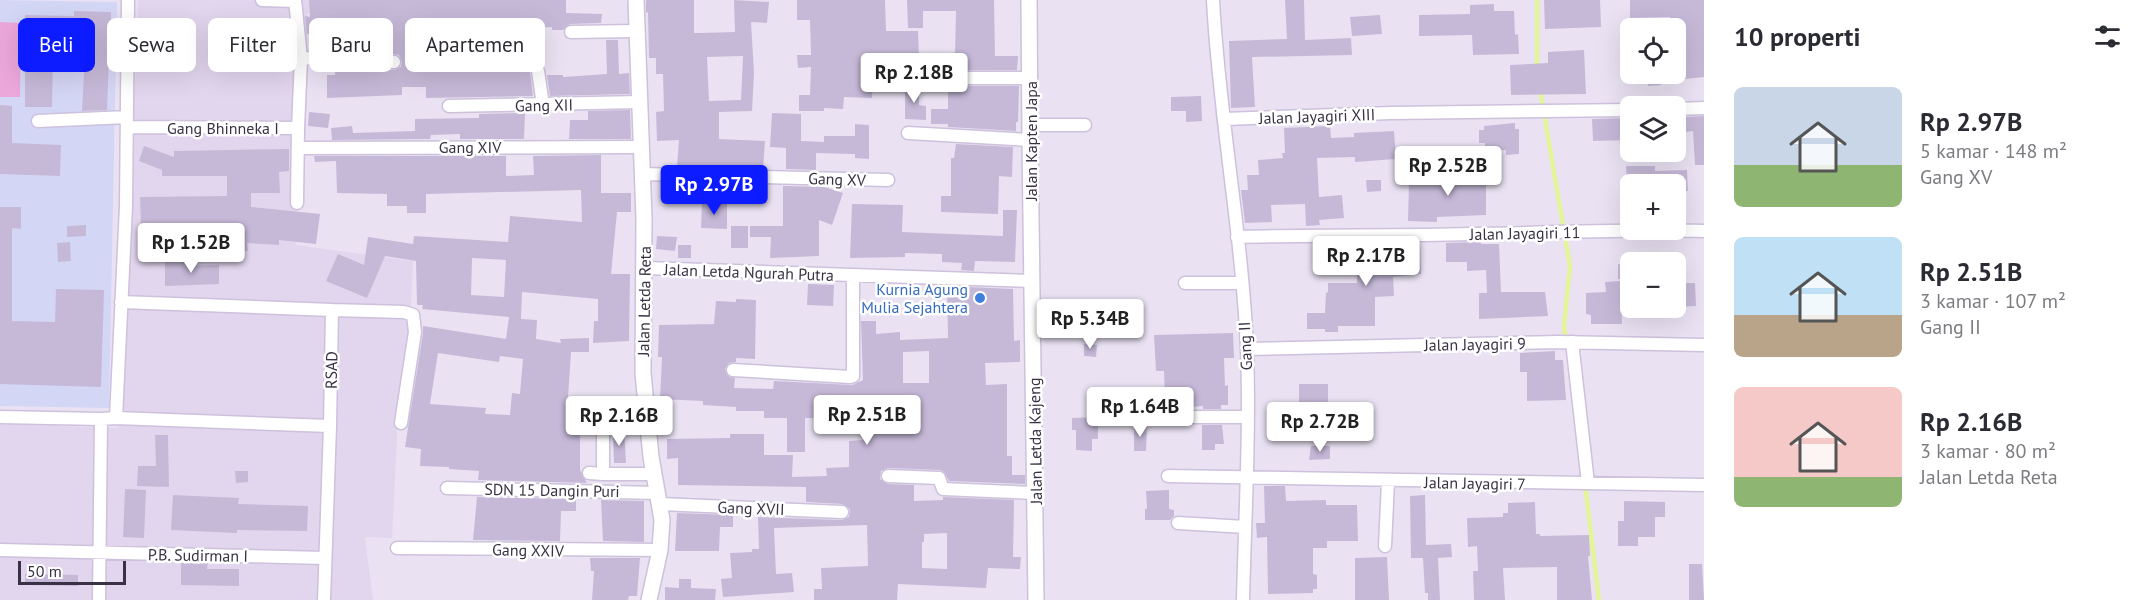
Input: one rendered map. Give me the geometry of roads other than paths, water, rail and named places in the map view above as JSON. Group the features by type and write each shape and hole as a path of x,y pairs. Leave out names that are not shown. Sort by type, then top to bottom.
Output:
{"street":[{"path":"116,418 126,207 128,0"},
{"path":"262,0 295,1"},
{"name":"Jalan Letda Reta","path":"636,0 645,268 643,373 647,424 662,520 660,550 649,600"},
{"name":"Jalan Kapten Japa","path":"1029,0 1032,281"},
{"path":"1213,0 1237,237"},
{"name":"Gang Bhinneka I","path":"38,122 127,122 298,128 301,58 295,1"},
{"path":"571,32 637,31"},
{"path":"301,58 394,62"},
{"path":"538,72 543,105"},
{"path":"896,78 1030,78"},
{"name":"Gang XII","path":"449,106 639,102"},
{"path":"1686,109 1704,108"},
{"name":"Jalan Jayagiri XIII","path":"1224,119 1528,110 1620,110"},
{"path":"1030,124 1085,125"},
{"path":"297,203 298,128"},
{"path":"908,133 1029,140"},
{"name":"Gang XIV","path":"299,148 641,147"},
{"name":"Gang XV","path":"642,174 888,180"},
{"name":"Jalan Jayagiri 11","path":"1237,237 1548,231 1704,231"},
{"name":"Gang II","path":"1237,237 1246,349 1243,600"},
{"name":"Jalan Letda Ngurah Putra","path":"645,268 1032,281"},
{"path":"733,370 853,376 853,276"},
{"name":"Jalan Letda Kajeng","path":"1032,281 1036,600"},
{"path":"1185,283 1241,283"},
{"path":"121,302 404,312 413,315 415,332 401,423"},
{"name":"RSAD","path":"324,600 332,310"},
{"name":"Jalan Jayagiri 9","path":"1246,349 1558,342 1704,345"},
{"path":"1572,342 1588,483"},
{"path":"0,417 116,418 330,426"},
{"path":"1142,417 1246,417"},
{"path":"99,600 101,419"},
{"path":"603,428 603,474"},
{"path":"589,473 654,474"},
{"path":"888,476 940,478 943,489 1036,493"},
{"name":"Jalan Jayagiri 7","path":"1168,476 1704,485"},
{"path":"1385,546 1388,481"},
{"name":"SDN 15 Dangin Puri","path":"447,488 658,498"},
{"name":"Gang XVII","path":"658,498 842,512"},
{"path":"1178,523 1245,527"},
{"name":"Gang XXIV","path":"397,548 660,550"},
{"name":"P.B. Sudirman I","path":"0,550 325,558"}],"waterway":[{"path":"1537,0 1537,69"},
{"path":"1540,90 1570,266 1564,326 1566,342"},
{"path":"1585,484 1599,600"}],"place":[{"name":"Kurnia Agung Mulia Sejahtera","path":"980,298"}]}
